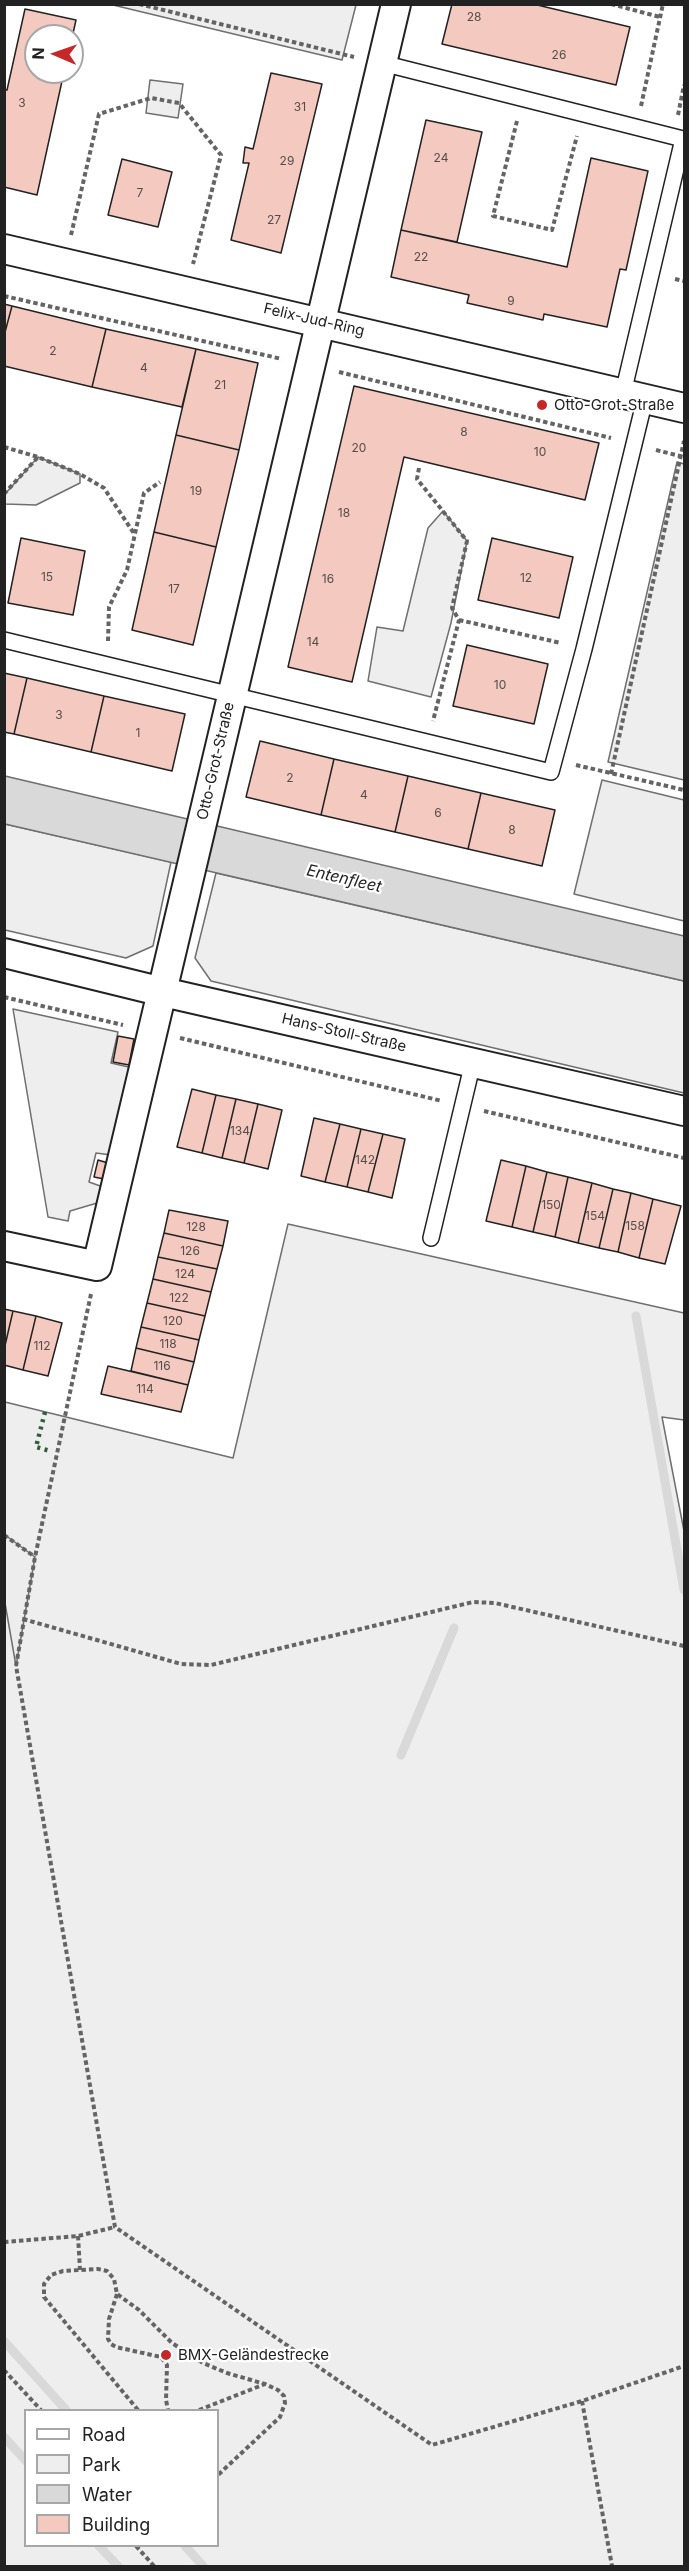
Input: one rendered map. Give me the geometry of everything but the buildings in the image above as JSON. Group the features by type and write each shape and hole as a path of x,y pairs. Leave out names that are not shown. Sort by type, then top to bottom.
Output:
{"street":[{"name":"Otto-Grot-Straße","path":"97,1266 396,4"},
{"name":"Felix-Jud-Ring","path":"4,249 684,408"},
{"name":"Hans-Stoll-Straße","path":"4,953 163,992 684,1111"},
{"path":"4,1246 97,1266"}],"lane":[{"path":"4,640 551,772 634,444 634,396 682,139 382,63"},
{"path":"432,1238 473,1062"}],"path":[{"path":"139,4 382,63"},
{"path":"611,4 660,17"},
{"path":"636,128 663,4"},
{"path":"64,262 99,114 151,98 179,103 220,154 187,291"},
{"path":"523,100 493,216 552,230 582,114"},
{"path":"4,296 310,365 682,457"},
{"path":"611,774 684,441"},
{"path":"4,447 38,457 80,474 104,488 135,535"},
{"path":"4,494 38,457"},
{"path":"419,468 417,479 467,541 452,608 459,620 428,742"},
{"path":"106,663 109,607 127,570 144,493 160,482"},
{"path":"459,620 584,648"},
{"path":"555,759 684,790"},
{"path":"4,997 684,1158"},
{"path":"97,1266 23,1619 16,1666 115,2227 432,2445 582,2401 684,2366"},
{"path":"4,1535 36,1557"},
{"path":"23,1619 181,1664 211,1665 473,1602 495,1603 684,1646"},
{"path":"4,2242 78,2236 115,2227"},
{"path":"78,2236 80,2270"},
{"path":"137,2409 44,2297 44,2284 51,2275 58,2271 98,2269 107,2271 114,2279 117,2294 109,2319 108,2338 111,2344 126,2351 161,2357 167,2365 165,2400 168,2409"},
{"path":"117,2294 139,2310 158,2331 186,2352 226,2373 266,2384 284,2396 283,2411 219,2474"},
{"path":"4,2370 40,2409"},
{"path":"202,2409 266,2384"},
{"path":"582,2401 612,2566"},
{"path":"137,2547 154,2566"}],"green space":[{"path":"113,5 356,5 342,60"},
{"path":"150,80 183,84 178,118 146,113"},
{"path":"38,457 80,474 80,483 36,505 5,504 5,494"},
{"path":"677,462 684,464 684,780 608,762"},
{"path":"443,511 467,541 451,623 431,697 368,681 377,627 403,631 428,528"},
{"path":"5,824 171,862 153,946 126,958 5,930"},
{"path":"216,873 684,981 684,1093 211,981 195,958"},
{"path":"13,1009 118,1032 111,1063 133,1068 111,1155 96,1153 89,1182 106,1188 104,1201 70,1211 68,1221 48,1217"},
{"path":"288,1224 684,1313 684,1420 662,1417 684,1531 684,2566 5,2566 5,1402 233,1458"}],"shaded area":[{"path":"602,780 684,800 684,921 574,894"},
{"path":"5,1535 35,1557 16,1666 5,1603"}],"water":[{"name":"Entenfleet","path":"5,776 684,936 684,981 5,824"}],"waterway":[{"path":"636,1316 684,1590"},
{"path":"401,1755 454,1628"},
{"path":"4,2341 65,2409"},
{"path":"4,2437 24,2459"},
{"path":"100,2547 118,2566"},
{"path":"186,2547 203,2566"}],"hedge":[{"path":"45,1412 36,1447 50,1451"}],"place":[{"name":"Otto-Grot-Straße","path":"542,405"},
{"name":"BMX-Geländestrecke","path":"166,2355"}]}
